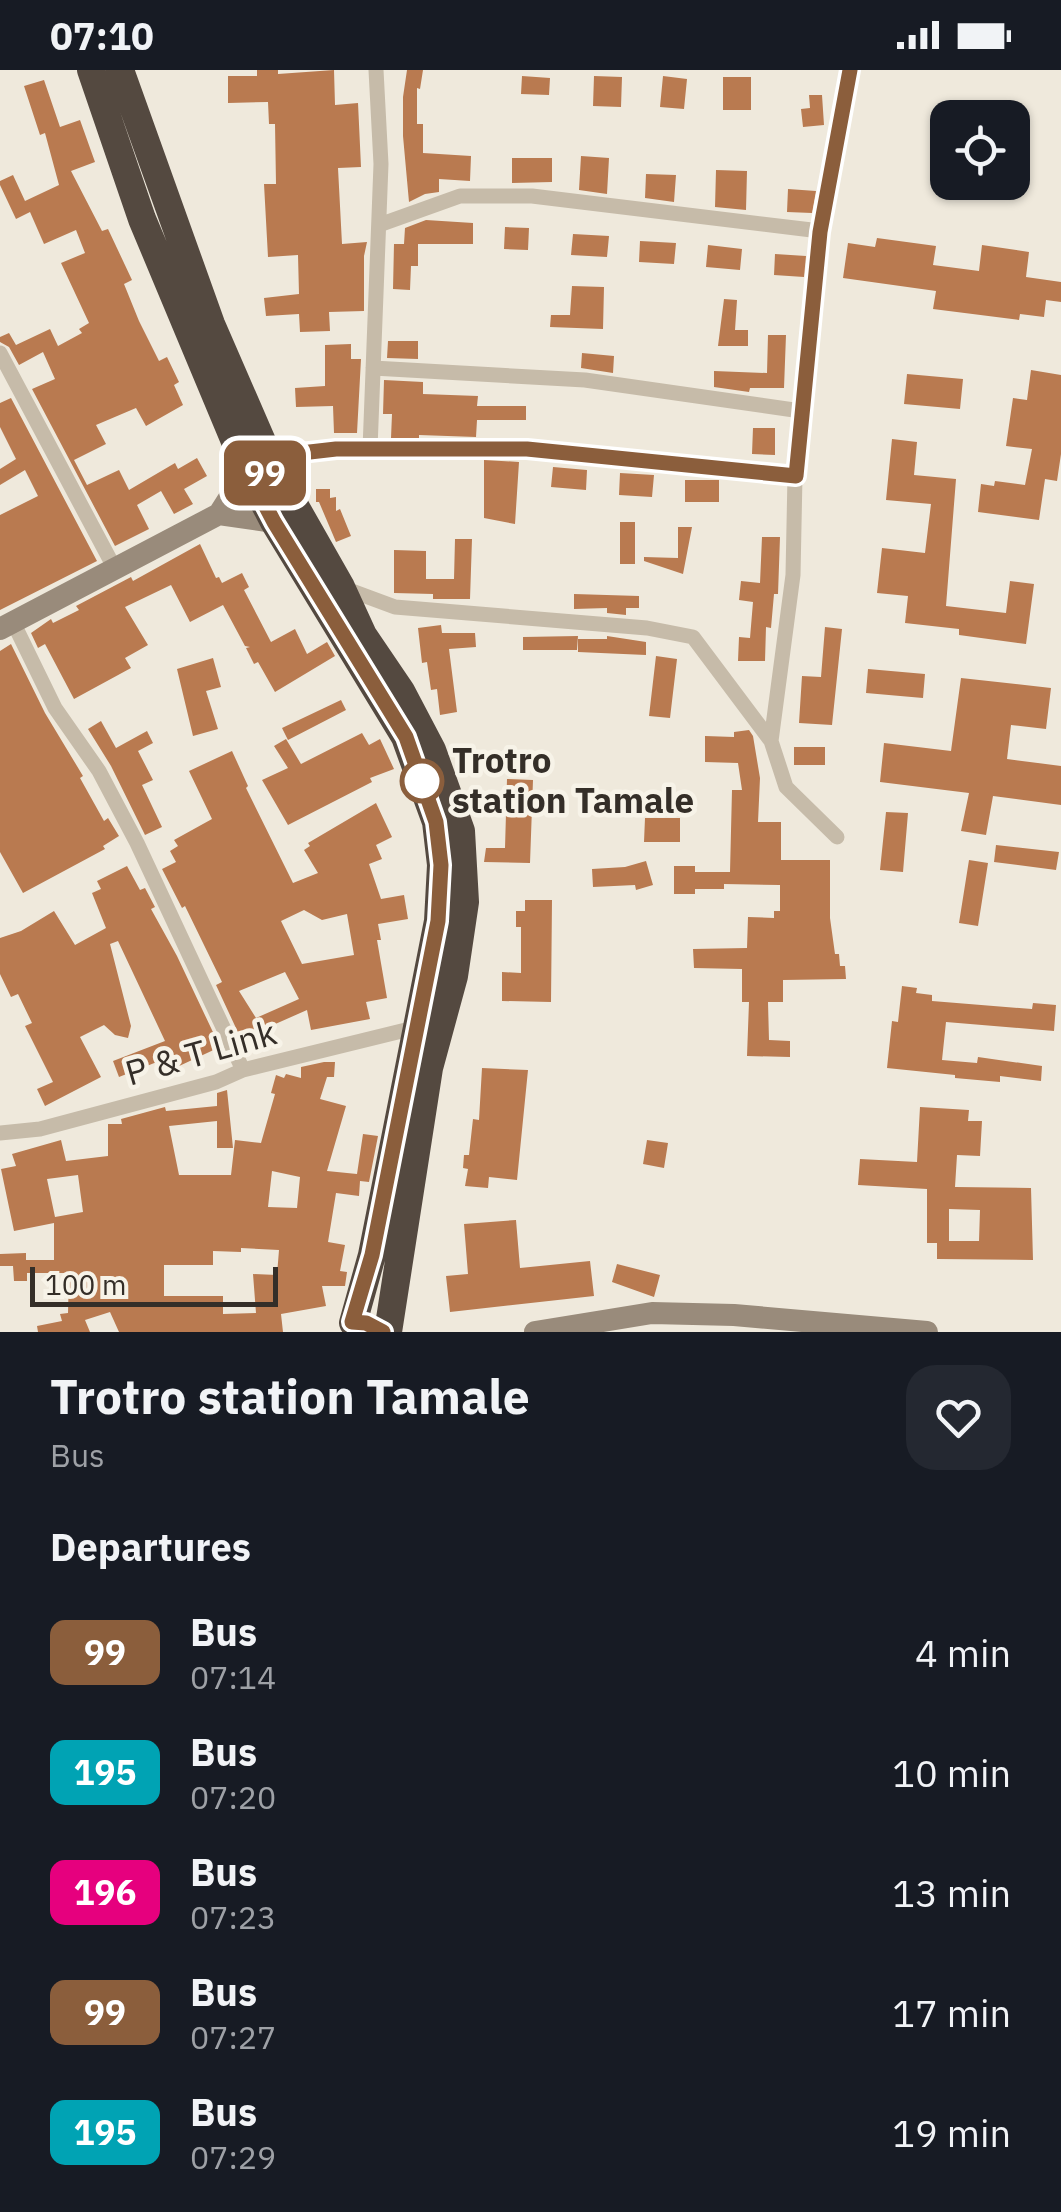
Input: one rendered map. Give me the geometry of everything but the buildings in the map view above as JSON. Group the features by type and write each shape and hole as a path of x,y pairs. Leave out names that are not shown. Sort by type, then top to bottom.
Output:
{"highway":[{"path":"91,70 142,218 258,473 341,588 364,635 400,691 432,750 461,830 464,902 454,976 429,1068 386,1332 366,1323 342,1327"},
{"path":"120,70 210,324 274,522 406,737 436,822 441,865 438,921 372,1255 342,1327"}],"main road":[{"path":"6,626 220,514 258,473"},
{"path":"220,514 274,522"},
{"path":"535,1332 652,1313 734,1315 822,1328 927,1332"}],"street":[{"path":"370,449 381,164 376,70"},
{"path":"771,741 793,575 796,476 820,232 850,70"},
{"path":"379,225 460,196 532,196 820,232"},
{"path":"0,353 114,569"},
{"path":"374,368 586,380 802,411"},
{"path":"258,473 301,453 527,449 796,476"},
{"path":"341,588 395,607 647,628 693,637 771,741 786,788 838,837"},
{"path":"6,626 99,772 242,1070"},
{"name":"P & T Link","path":"0,1133 40,1129 216,1082 242,1070 418,1027"}],"bus line":[{"name":"99","path":"383,1332 366,1323 352,1322 372,1255 438,921 441,865 436,822 406,737 252,480 301,453 336,449 527,449 796,476 820,232 850,70"}],"place":[{"name":"Trotro station Tamale","path":"422,781"}]}
